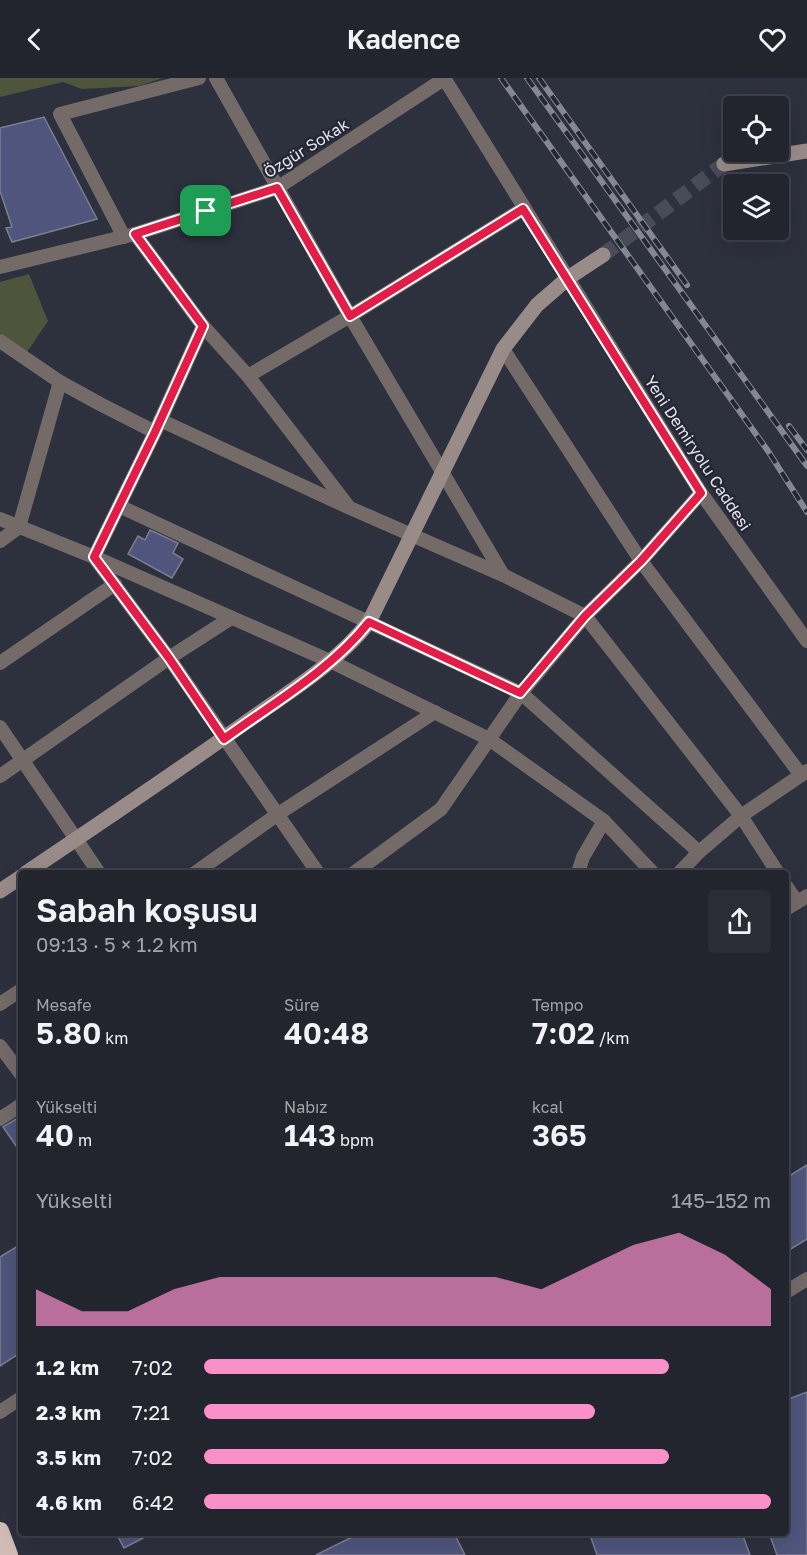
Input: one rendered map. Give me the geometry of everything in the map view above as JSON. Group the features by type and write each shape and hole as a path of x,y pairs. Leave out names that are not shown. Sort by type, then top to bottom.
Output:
{"highway":[{"path":"0,1531 9,1555"}],"street":[{"path":"199,78 60,114 130,236 203,326 248,376 350,508"},
{"path":"216,78 350,316 503,575"},
{"name":"Özgür Sokak","path":"0,267 130,236 277,188 444,78"},
{"name":"Yeni Demiryolu Caddesi","path":"444,78 523,209 701,493 807,641"},
{"path":"724,164 807,151"},
{"path":"248,376 523,209"},
{"path":"30,870 224,739 330,662 351,643 369,622 503,349 527,316 568,279 603,255"},
{"path":"94,557 158,426 203,326"},
{"path":"0,341 60,382 100,405 158,426 350,508 503,575 585,616 741,816 776,870"},
{"path":"503,349 641,561 804,773 741,816 682,870"},
{"path":"0,541 19,527 60,382"},
{"path":"358,870 441,809 520,693 585,616 641,561 701,493"},
{"path":"119,506 520,693 699,852"},
{"path":"0,519 94,557 330,662 489,739 604,821 650,870"},
{"path":"94,557 169,658 316,870"},
{"path":"0,663 115,584"},
{"path":"0,776 169,658 231,618"},
{"path":"199,870 278,814 435,712"},
{"path":"0,727 97,870"},
{"path":"579,870 583,857 604,821"},
{"path":"0,891 18,879"},
{"path":"0,1004 18,992"},
{"path":"0,1046 18,1070"},
{"path":"0,1119 18,1107"},
{"path":"789,1290 807,1279"},
{"path":"0,1412 18,1400"}],"green space":[{"path":"0,78 163,78 139,86 82,89 63,82 0,97"},
{"path":"29,274 48,321 27,352 0,333 0,282"}],"building":[{"path":"44,117 97,219 12,242 6,228 12,227 0,191 0,128"},
{"path":"150,530 178,543 173,553 183,559 172,578 128,554 138,536 145,540"},
{"path":"18,1118 18,1149 3,1127"},
{"path":"807,1165 807,1239 789,1250 789,1176"},
{"path":"18,1246 18,1354 0,1366 0,1257"},
{"path":"807,1392 807,1555 777,1555 770,1536 789,1536 789,1399"},
{"path":"118,1536 147,1536 124,1548"},
{"path":"354,1536 456,1536 465,1555 316,1555"},
{"path":"590,1536 743,1536 750,1555 597,1555"}],"tunnel":[{"path":"603,255 724,164"}],"railway":[{"path":"501,78 768,451 807,512"},
{"path":"527,78 807,466"},
{"path":"539,78 687,285"},
{"path":"789,426 807,450"}],"route":[{"path":"277,188 350,316 523,209 701,493 641,561 585,616 520,693 369,622 340,653 224,739 169,658 94,557 155,432 203,326 135,234 206,211 277,188"}]}
